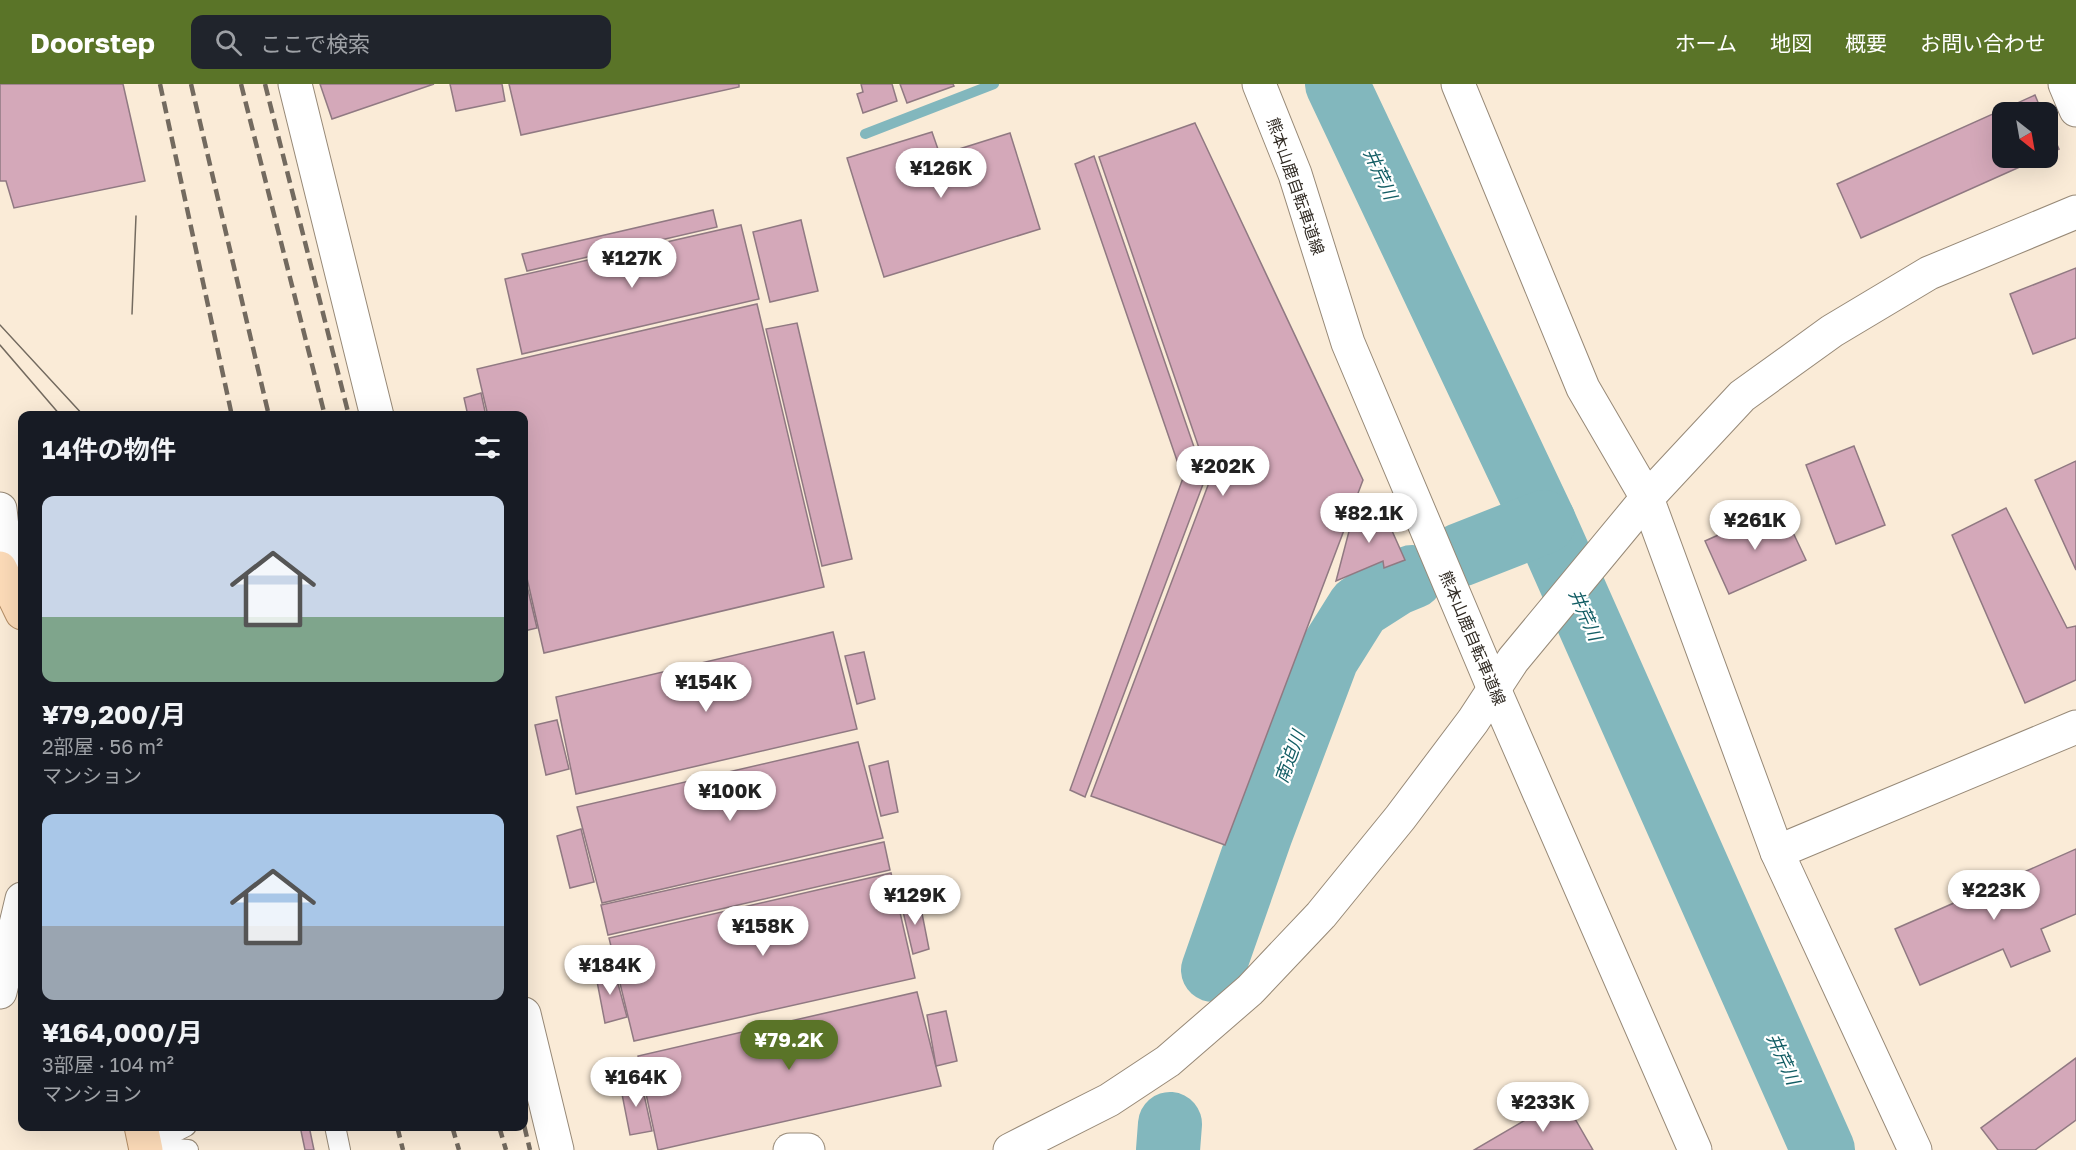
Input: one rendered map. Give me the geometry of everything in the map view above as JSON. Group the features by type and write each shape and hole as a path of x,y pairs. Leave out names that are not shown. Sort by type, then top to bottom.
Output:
{"main road":[{"path":"4,575 18,605"}],"street":[{"path":"296,84 376,411"},
{"name":"熊本山鹿自転車道線","path":"1259,84 1295,174 1348,343 1494,689 1695,1150"},
{"path":"1458,84 1582,388 1641,507 1778,852 1915,1150"},
{"path":"2065,84 2076,110"},
{"path":"1010,1150 1109,1100 1168,1061 1250,990 1321,915 1400,818 1514,660 1641,507 1742,396 1832,331 1929,273 2076,213"},
{"path":"0,509 4,575"},
{"path":"1778,852 2076,727"},
{"path":"0,992 18,916"},
{"path":"528,1030 557,1150"},
{"path":"790,1150 808,1150"}],"lane":[{"path":"141,1143 173,1131"},
{"path":"336,1131 340,1150"},
{"path":"141,1143 188,1150"}],"building":[{"path":"0,84 123,84 145,181 14,208 6,181 0,181"},
{"path":"320,84 434,84 332,119"},
{"path":"450,84 502,84 505,101 456,111"},
{"path":"509,84 739,84 739,87 521,135"},
{"path":"861,84 892,84 897,101 863,113 857,94 863,92"},
{"path":"900,84 953,84 954,86 907,103"},
{"path":"2035,95 2038,102 2019,102"},
{"path":"1992,114 1992,168 2018,168 1861,238 1837,184"},
{"path":"1195,123 1363,480 1225,845 1091,796 1210,480 1099,157"},
{"path":"932,132 940,155 1010,133 1040,229 884,277 847,158"},
{"path":"1094,156 1205,479 1085,797 1070,790 1183,478 1075,164"},
{"path":"713,210 717,227 527,271 522,254"},
{"path":"801,220 818,291 770,302 753,232"},
{"path":"741,225 759,299 522,354 505,279"},
{"path":"2076,268 2076,338 2033,354 2010,294"},
{"path":"757,304 824,587 544,653 528,583 528,411 487,411 477,369"},
{"path":"797,323 852,559 822,566 766,329"},
{"path":"481,393 485,411 467,411 464,398"},
{"path":"1854,446 1885,525 1836,544 1806,465"},
{"path":"2076,461 2076,570 2035,480"},
{"path":"1381,506 1405,560 1384,568 1383,561 1336,581 1353,516"},
{"path":"1781,507 1806,560 1729,594 1705,541"},
{"path":"2006,508 2067,628 2076,626 2076,680 2025,703 1952,535"},
{"path":"528,590 537,628 528,630"},
{"path":"833,632 857,729 576,794 556,697"},
{"path":"864,652 875,699 857,704 845,656"},
{"path":"557,720 569,769 546,775 535,725"},
{"path":"858,742 883,838 602,903 577,807"},
{"path":"888,761 898,812 881,816 869,766"},
{"path":"581,829 594,882 570,888 557,836"},
{"path":"884,842 890,870 608,935 601,905"},
{"path":"2076,849 2076,914 2041,929 2050,951 2011,967 2003,949 1920,985 1895,929"},
{"path":"891,873 915,978 634,1041 609,938"},
{"path":"919,898 929,949 913,954 901,903"},
{"path":"614,969 627,1017 605,1023 595,971"},
{"path":"917,992 941,1086 658,1150 638,1056"},
{"path":"946,1011 957,1061 936,1066 927,1015"},
{"path":"2076,1058 2076,1120 2035,1150 1998,1150 1981,1128"},
{"path":"641,1081 652,1131 630,1135 620,1084"},
{"path":"1563,1098 1593,1150 1474,1150"},
{"path":"301,1131 310,1131 314,1150 305,1150"}],"waterway":[{"path":"865,134 994,84"},
{"name":"井芹川","path":"1337,84 1544,522 1823,1150"},
{"name":"南迫川","path":"1460,555 1544,522"},
{"name":"南迫川","path":"1213,970 1261,833 1327,658 1359,607 1395,584 1412,577"},
{"name":"南迫川","path":"1168,1150 1170,1124"}],"tram line":[{"path":"132,314 136,216"},
{"path":"0,325 79,411"},
{"path":"0,345 57,411"}],"railway":[{"path":"160,84 231,411"},
{"path":"191,84 268,411"},
{"path":"241,84 324,411"},
{"path":"265,84 348,411"},
{"path":"398,1131 403,1150"},
{"path":"453,1131 459,1150"},
{"path":"500,1131 506,1150"},
{"path":"525,1131 530,1150"}]}
